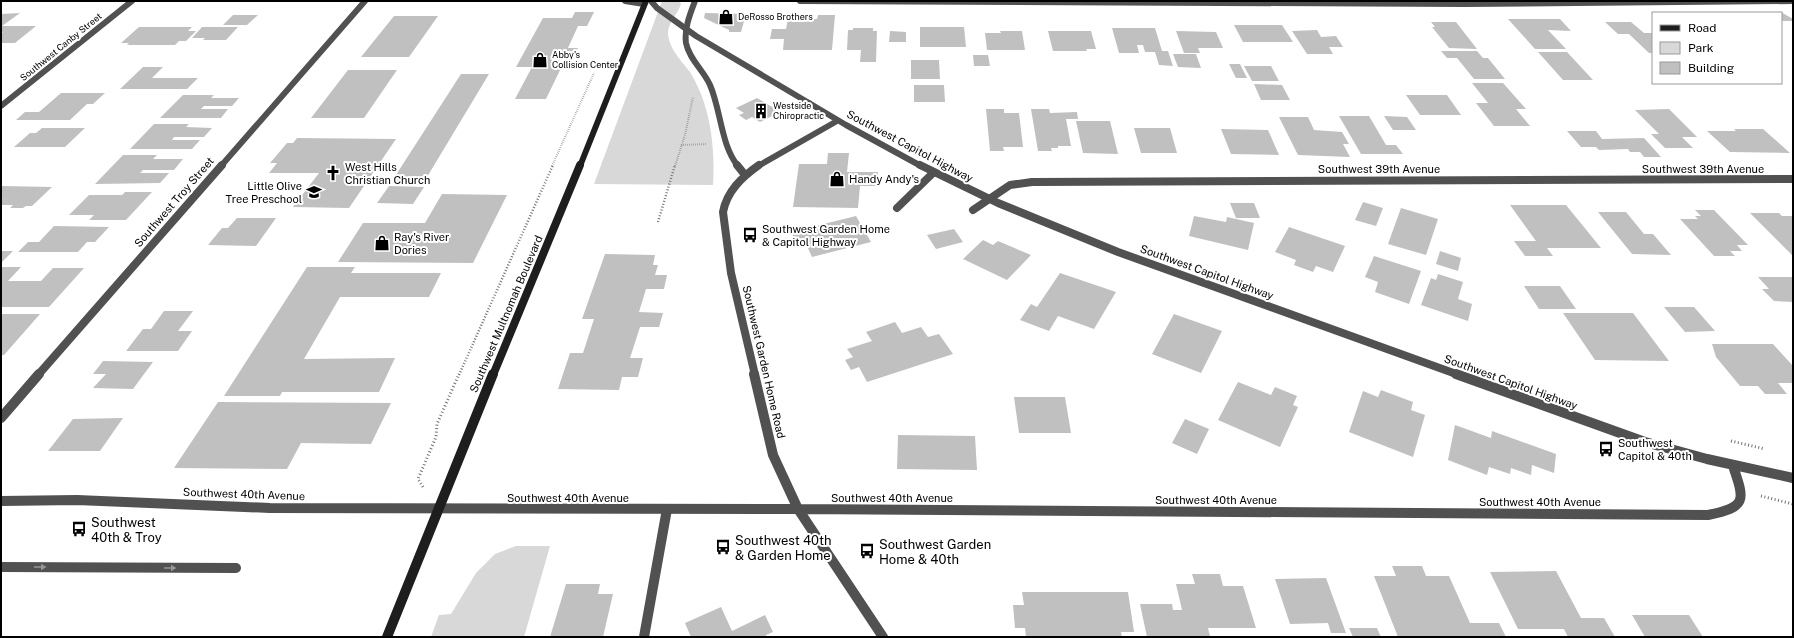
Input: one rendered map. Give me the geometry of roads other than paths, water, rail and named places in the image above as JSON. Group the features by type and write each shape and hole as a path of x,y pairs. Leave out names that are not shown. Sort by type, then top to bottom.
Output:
{"main road":[{"name":"Southwest Multnomah Boulevard","path":"387,637 647,2"}],"street":[{"name":"Southwest Canby Street","path":"1,106 132,1"},
{"name":"Southwest Troy Street","path":"1,418 365,1"},
{"path":"625,1 647,2"},
{"path":"695,1 688,24 686,37 689,53 710,85 718,110 725,142 734,162 746,175"},
{"path":"800,1 1793,1"},
{"name":"Southwest Capitol Highway","path":"647,2 696,36 876,144 988,199 1056,228 1118,252 1624,435 1732,466 1793,478"},
{"name":"Southwest Garden Home Road","path":"837,121 767,160 746,175 730,193 723,212 731,273 773,455 798,510 883,637"},
{"path":"897,208 933,173"},
{"name":"Southwest 39th Avenue","path":"973,210 1010,184 1032,182 1307,180 1793,180"},
{"name":"Southwest 40th Avenue","path":"1,501 77,500 270,508 438,510 798,510 1708,515 1732,510 1741,502 1743,496 1732,466"},
{"path":"644,637 667,510"},
{"path":"1,567 236,568"}],"place":[{"name":"DeRosso Brothers","path":"726,17"},
{"name":"Abby's Collision Center","path":"540,60"},
{"name":"Westside Chiropractic","path":"761,111"},
{"name":"West Hills Christian Church","path":"333,173"},
{"name":"Handy Andy's","path":"837,179"},
{"name":"Little Olive Tree Preschool","path":"314,192"},
{"name":"Southwest Garden Home & Capitol Highway","path":"750,235"},
{"name":"Ray's River Dories","path":"382,243"},
{"name":"Southwest Capitol & 40th","path":"1606,449"},
{"name":"Southwest 40th & Troy","path":"79,529"},
{"name":"Southwest 40th & Garden Home","path":"723,547"},
{"name":"Southwest Garden Home & 40th","path":"867,551"}]}
